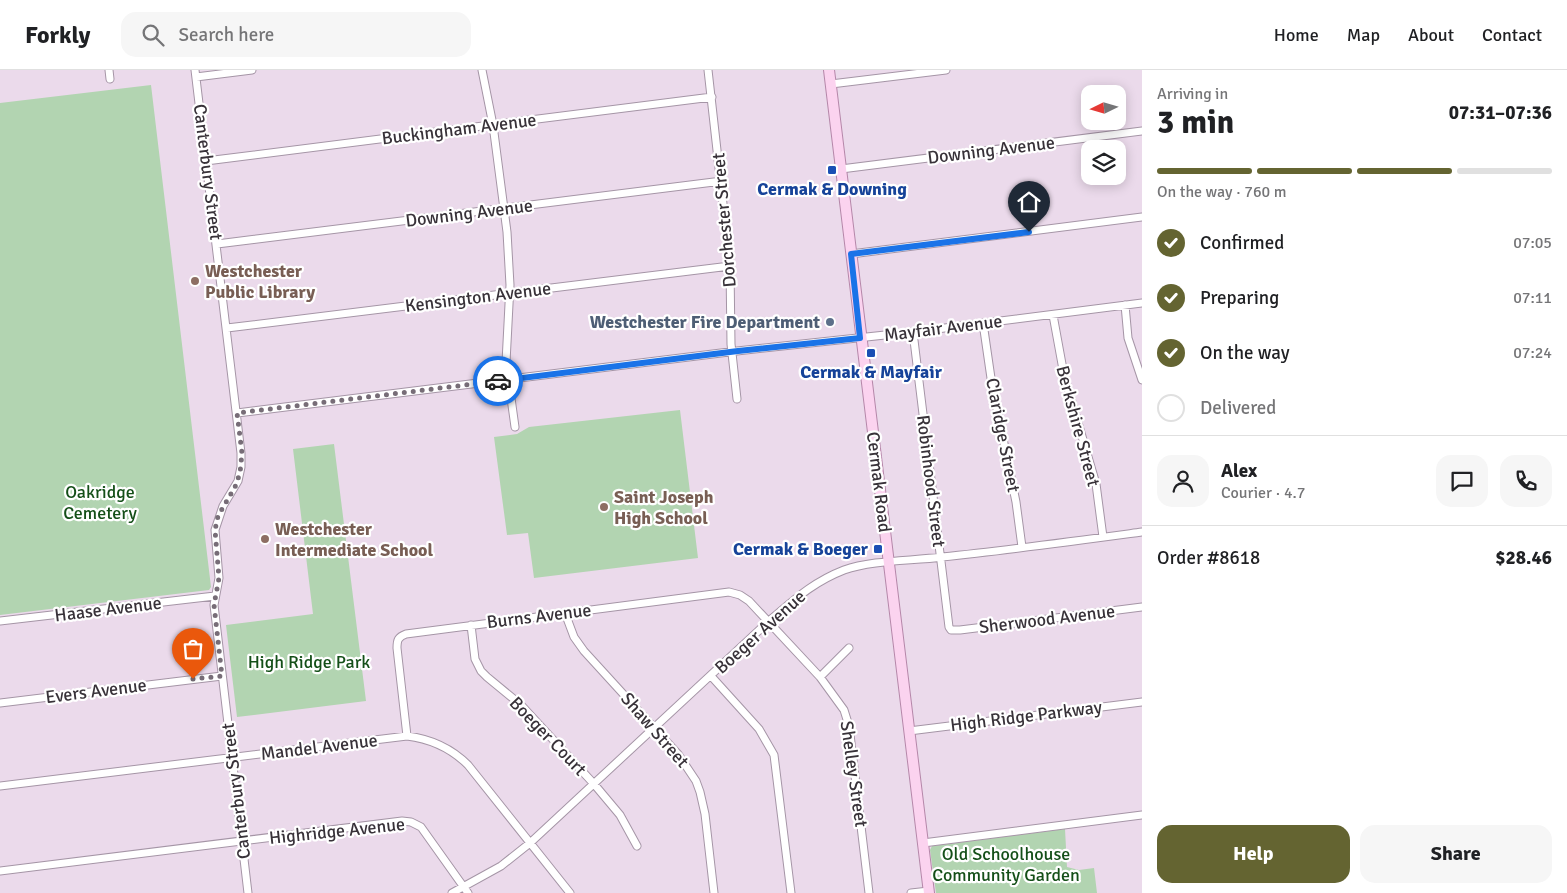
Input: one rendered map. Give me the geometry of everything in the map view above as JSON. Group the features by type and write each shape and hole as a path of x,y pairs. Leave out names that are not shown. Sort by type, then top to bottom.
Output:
{"main road":[{"name":"Cermak Road","path":"829,70 860,338 929,892"}],"street":[{"path":"109,70 110,78"},
{"path":"196,74 252,70"},
{"path":"482,70 493,125 505,209 510,292 506,362 515,427"},
{"name":"Dorchester Street","path":"708,70 722,181 730,266 732,352 737,399"},
{"path":"831,84 946,70"},
{"name":"Canterbury Street","path":"196,74 242,453 241,467 235,487 216,522 215,537 219,578 214,605 248,893"},
{"name":"Buckingham Avenue","path":"206,161 712,97"},
{"name":"Downing Avenue","path":"841,169 1142,131"},
{"name":"Downing Avenue","path":"217,244 722,181"},
{"path":"851,254 1142,217"},
{"name":"Kensington Avenue","path":"227,328 730,266"},
{"name":"Mayfair Avenue","path":"237,413 1142,303"},
{"path":"1125,305 1128,338 1142,380"},
{"name":"Berkshire Street","path":"1053,314 1064,375 1096,484 1102,537"},
{"name":"Claridge Street","path":"983,323 992,385 1016,502 1022,547"},
{"name":"Robinhood Street","path":"913,332 948,622 952,630"},
{"name":"Boeger Avenue","path":"452,893 466,890 530,843 769,621 803,592 824,579 846,570 889,562 941,558 1142,532"},
{"name":"Burns Avenue","path":"407,736 397,648 397,640 406,634 471,624 729,592 740,595 749,601 769,621"},
{"name":"Haase Avenue","path":"0,621 216,596"},
{"name":"Sherwood Avenue","path":"952,630 1142,607"},
{"name":"Shaw Street","path":"565,612 574,637 584,651 685,763 700,792 705,814 714,893"},
{"name":"Shelley Street","path":"769,621 820,677 844,710 849,726 869,893"},
{"name":"Boeger Court","path":"471,624 475,659 481,671 522,705 594,784 620,815 637,846"},
{"path":"820,677 849,648"},
{"name":"Evers Avenue","path":"0,703 222,676"},
{"path":"711,676 759,729 774,755 792,893"},
{"name":"High Ridge Parkway","path":"909,731 1142,702"},
{"name":"Mandel Avenue","path":"0,786 407,736 435,742 460,757 570,893"},
{"path":"923,843 1142,815"},
{"name":"Highridge Avenue","path":"0,871 402,821 411,822 427,834 466,890"},
{"path":"911,893 929,892"}],"green space":[{"name":"Oakridge Cemetery","path":"151,85 211,587 209,590 0,615 0,103"},
{"path":"680,410 698,558 534,578 528,533 507,535 494,437 517,434 529,427"},
{"name":"High Ridge Park","path":"334,444 366,701 237,717 226,625 313,614 293,449"},
{"name":"Old Schoolhouse Community Garden","path":"1065,829 1067,867 1079,870 1094,868 1097,893 936,893 930,850 932,846"}],"way so far":[{"path":"193,679 222,676 214,605 219,578 215,530 218,516 232,493 240,473 242,453 237,413 498,381"}],"place":[{"name":"Cermak & Downing","path":"832,170"},
{"name":"Westchester Public Library","path":"195,281"},
{"name":"Westchester Fire Department","path":"830,322"},
{"name":"Cermak & Mayfair","path":"871,353"},
{"name":"Saint Joseph High School","path":"604,507"},
{"name":"Westchester Intermediate School","path":"265,539"},
{"name":"Cermak & Boeger","path":"878,549"}],"route":[{"path":"498,381 860,338 851,254 1029,232"}]}
